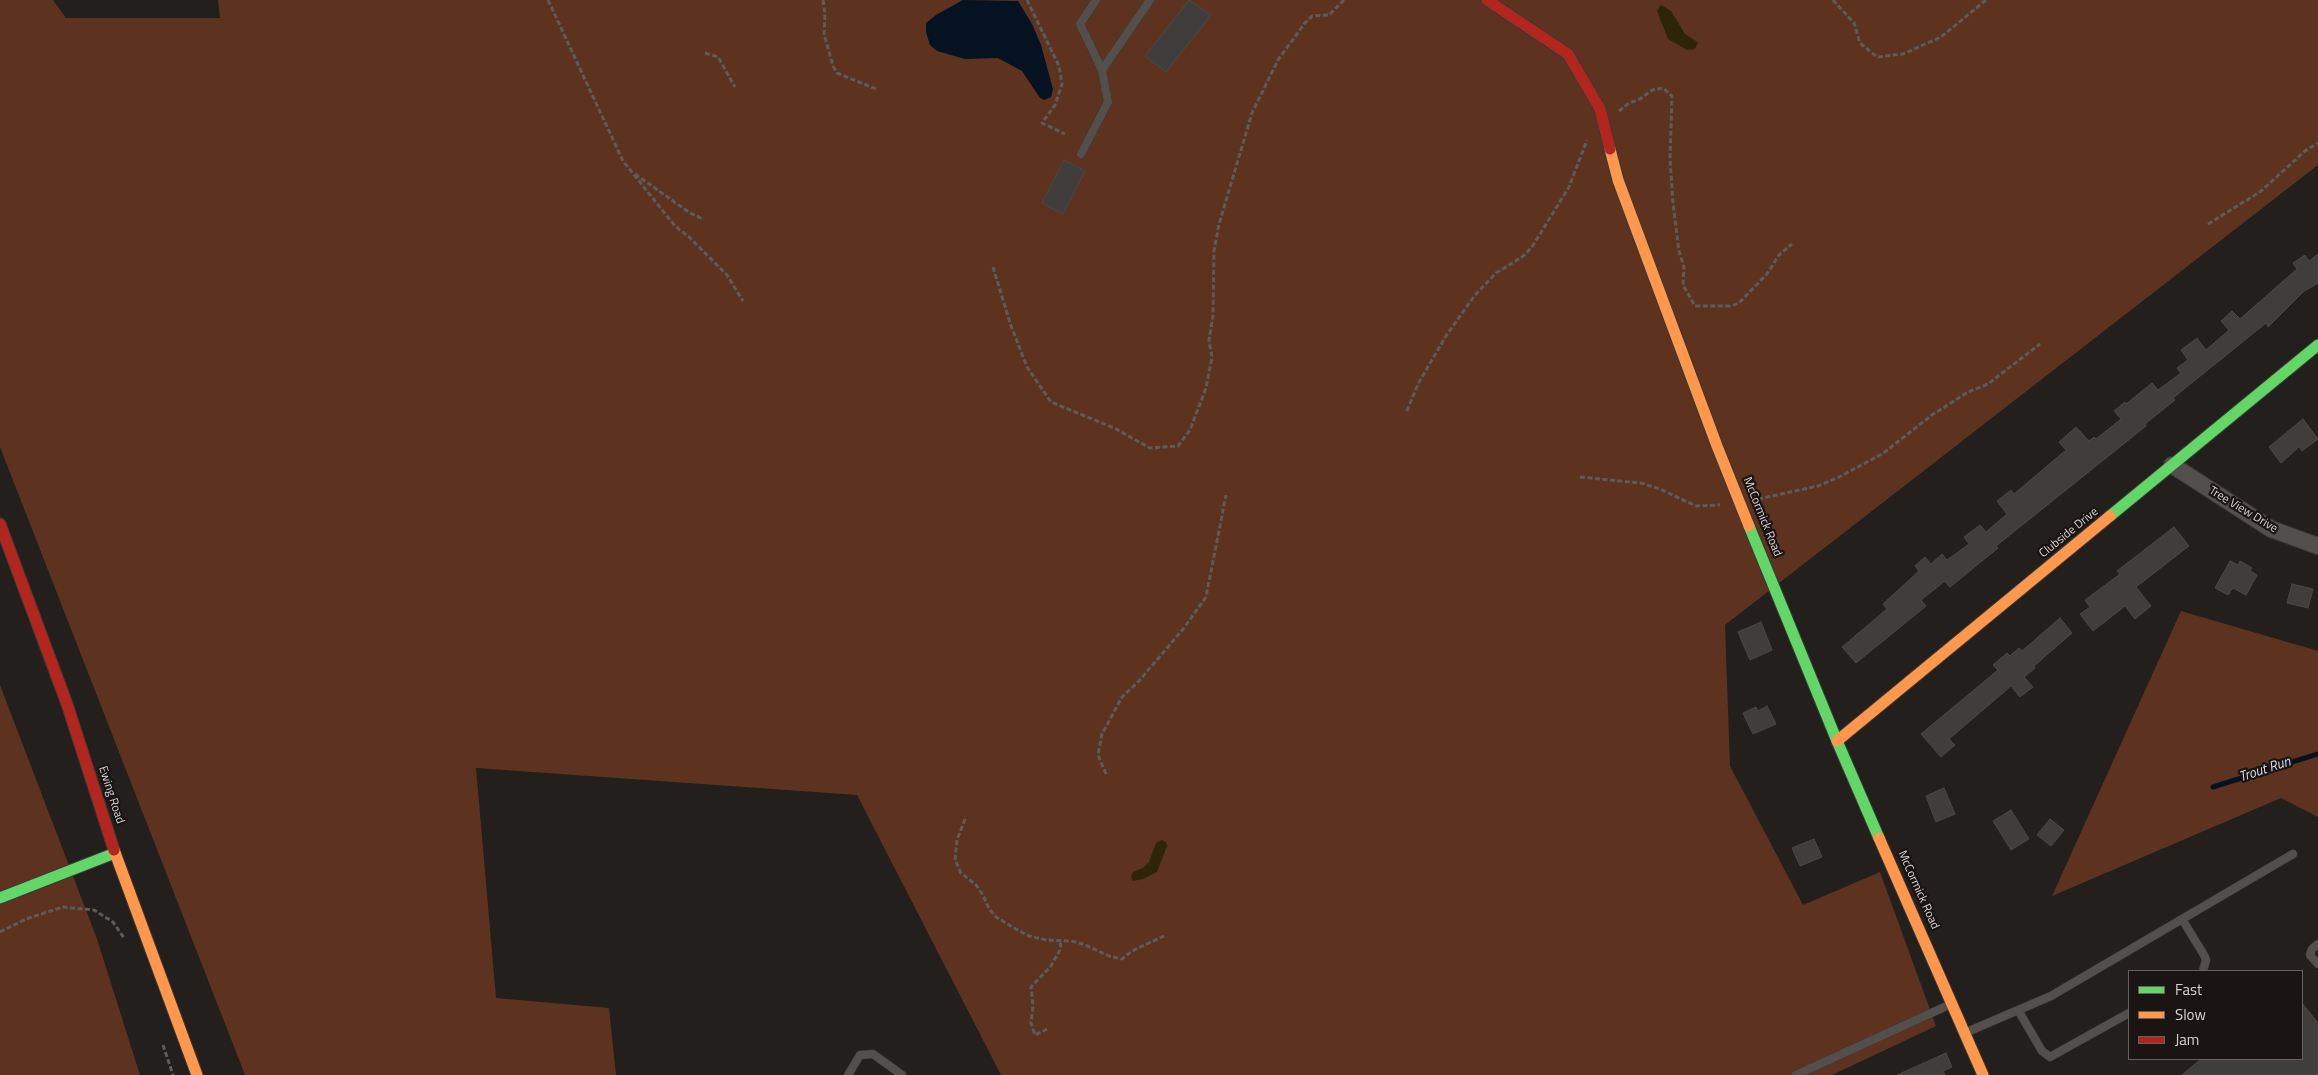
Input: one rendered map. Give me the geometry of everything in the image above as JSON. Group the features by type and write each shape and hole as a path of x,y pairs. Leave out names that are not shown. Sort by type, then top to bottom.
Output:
{"street":[{"name":"McCormick Road","path":"1486,0 1568,54 1600,109 1618,180 1718,446 1837,741 1983,1075"},
{"name":"Clubside Drive","path":"1837,741 2318,345"},
{"name":"Tree View Drive","path":"2172,465 2271,529 2318,546"},
{"name":"Ewing Road","path":"0,524 67,704 115,853 197,1075"},
{"path":"0,898 115,853"}],"lane":[{"path":"1081,154 1108,102 1102,70 1080,24 1096,0"},
{"path":"1102,70 1150,0"},
{"path":"1965,1033 2051,996 2293,854"},
{"path":"2182,919 2204,955 2206,960 2203,970"},
{"path":"2318,944 2312,949 2310,955 2318,964"},
{"path":"1796,1075 1953,1004"},
{"path":"2018,1010 2042,1051 2050,1057 2128,1015"},
{"path":"848,1075 860,1056 873,1054 902,1075"}],"path":[{"path":"548,0 623,161 675,226 689,237 728,276 743,301"},
{"path":"823,0 825,14 824,34 833,66 837,73 876,89"},
{"path":"1027,0 1059,66 1062,84 1055,105 1042,123 1065,134"},
{"path":"993,267 1026,367 1051,402 1114,428 1150,448 1178,446 1190,430 1206,388 1212,358 1210,340 1213,316 1214,251 1219,224 1252,112 1278,60 1305,23 1312,16 1329,14 1344,0"},
{"path":"1833,0 1854,23 1860,43 1877,57 1903,54 1941,37 1986,0"},
{"path":"705,53 718,57 734,87"},
{"path":"1407,411 1418,384 1446,336 1475,295 1496,273 1522,257 1532,247 1569,187 1588,138 1629,102 1640,99 1652,90 1663,88 1672,96 1670,158 1673,204 1679,251 1684,267 1683,285 1695,306 1731,306 1739,303 1767,274 1779,255 1792,244"},
{"path":"2208,224 2260,192 2305,151 2318,143"},
{"path":"616,147 632,171 690,213 703,219"},
{"path":"1580,477 1640,483 1660,489 1696,506 1742,502 1818,486 1848,473 1882,454 1910,431 1968,392 1988,384 2040,344"},
{"path":"1106,774 1098,755 1102,734 1122,697 1139,681 1190,621 1206,597 1226,496"},
{"path":"965,819 957,840 956,860 962,873 983,895 989,909 996,917 1029,936 1083,944 1109,956 1122,959 1132,951 1166,934"},
{"path":"0,932 26,919 63,907 94,910 114,922 126,940"},
{"path":"1047,1029 1035,1035 1031,1023 1031,987 1051,966 1061,948 1060,941"},
{"path":"162,1041 174,1075"}],"shaded area":[{"path":"0,0 53,0 66,18 220,18 218,0 2318,0 2318,165 1725,625 1730,766 1803,905 1880,872 1936,1026 1832,1075 1001,1075 857,795 476,768 496,998 609,1008 616,1075 245,1075 0,447"},
{"path":"2181,611 2318,651 2318,817 2281,798 2052,896"},
{"path":"0,685 97,939 140,1075 0,1075"}],"sand":[{"path":"1661,5 1671,11 1685,34 1698,43 1695,49 1687,50 1668,39 1657,11"},
{"path":"1162,840 1166,842 1167,846 1157,872 1143,879 1133,881 1131,876 1133,872 1143,868 1149,862 1156,843"}],"water":[{"path":"963,0 1018,1 1032,24 1041,45 1053,89 1051,97 1044,100 1040,98 1022,71 998,58 965,59 937,51 930,45 926,32 926,23 936,15"}],"building":[{"path":"1189,0 1211,15 1166,72 1145,56"},
{"path":"1064,160 1085,171 1063,214 1042,203"},
{"path":"2318,254 2318,283 2303,292 2268,327 2266,323 2173,398 2175,400 2145,424 2146,426 1996,546 1998,548 1950,587 1945,581 1921,600 1926,606 1856,663 1842,647 1887,609 1883,604 1919,571 1915,566 1925,557 1931,564 1942,554 1947,560 1969,544 1964,537 1980,525 1986,532 2007,514 1997,501 2011,490 2014,494 2066,450 2059,442 2076,427 2089,441 2094,437 2096,439 2121,419 2114,411 2125,402 2126,404 2152,383 2158,390 2181,373 2177,368 2188,360 2181,350 2197,338 2206,350 2229,330 2221,321 2232,311 2240,319 2297,269 2293,263 2305,255 2309,261"},
{"path":"2303,419 2318,439 2302,451 2299,447 2281,463 2269,447"},
{"path":"2174,527 2189,546 2136,587 2151,606 2135,619 2125,606 2093,631 2080,614 2090,607 2085,600 2120,574 2117,571"},
{"path":"2230,561 2238,565 2240,561 2252,568 2250,571 2257,575 2246,595 2233,588 2228,595 2215,588"},
{"path":"2292,584 2313,589 2308,608 2287,603"},
{"path":"2060,618 2072,633 2024,677 2033,687 2020,697 2011,686 1949,739 1955,745 1941,757 1921,734 1998,670 1993,665 2007,653 2010,656 2019,648 2022,651"},
{"path":"1761,622 1772,650 1750,660 1738,632"},
{"path":"1767,706 1776,724 1753,734 1743,713 1756,707 1758,711"},
{"path":"1944,788 1955,814 1936,822 1926,796"},
{"path":"2011,810 2029,839 2011,850 1993,821"},
{"path":"2050,819 2064,830 2051,846 2037,835"},
{"path":"1814,839 1822,857 1800,866 1792,848"},
{"path":"2303,1004 2318,1023 2318,1075 2182,1075 2200,1060 2303,1060"},
{"path":"1946,1053 1952,1067 1943,1071 1945,1075 1897,1075"}],"waterway":[{"name":"Trout Run","path":"2213,787 2318,754"}],"traffic: fast":[{"path":"2110,516 2318,345"},
{"path":"1749,526 1879,838"},
{"path":"0,898 115,853"}],"traffic: slow":[{"path":"1610,149 1618,180 1717,446 1749,526"},
{"path":"1837,741 2110,516"},
{"path":"1879,838 1983,1075"},
{"path":"114,850 197,1075"}],"traffic: jam":[{"path":"1487,0 1568,54 1600,109 1610,149"},
{"path":"0,524 67,704 114,850"}]}
